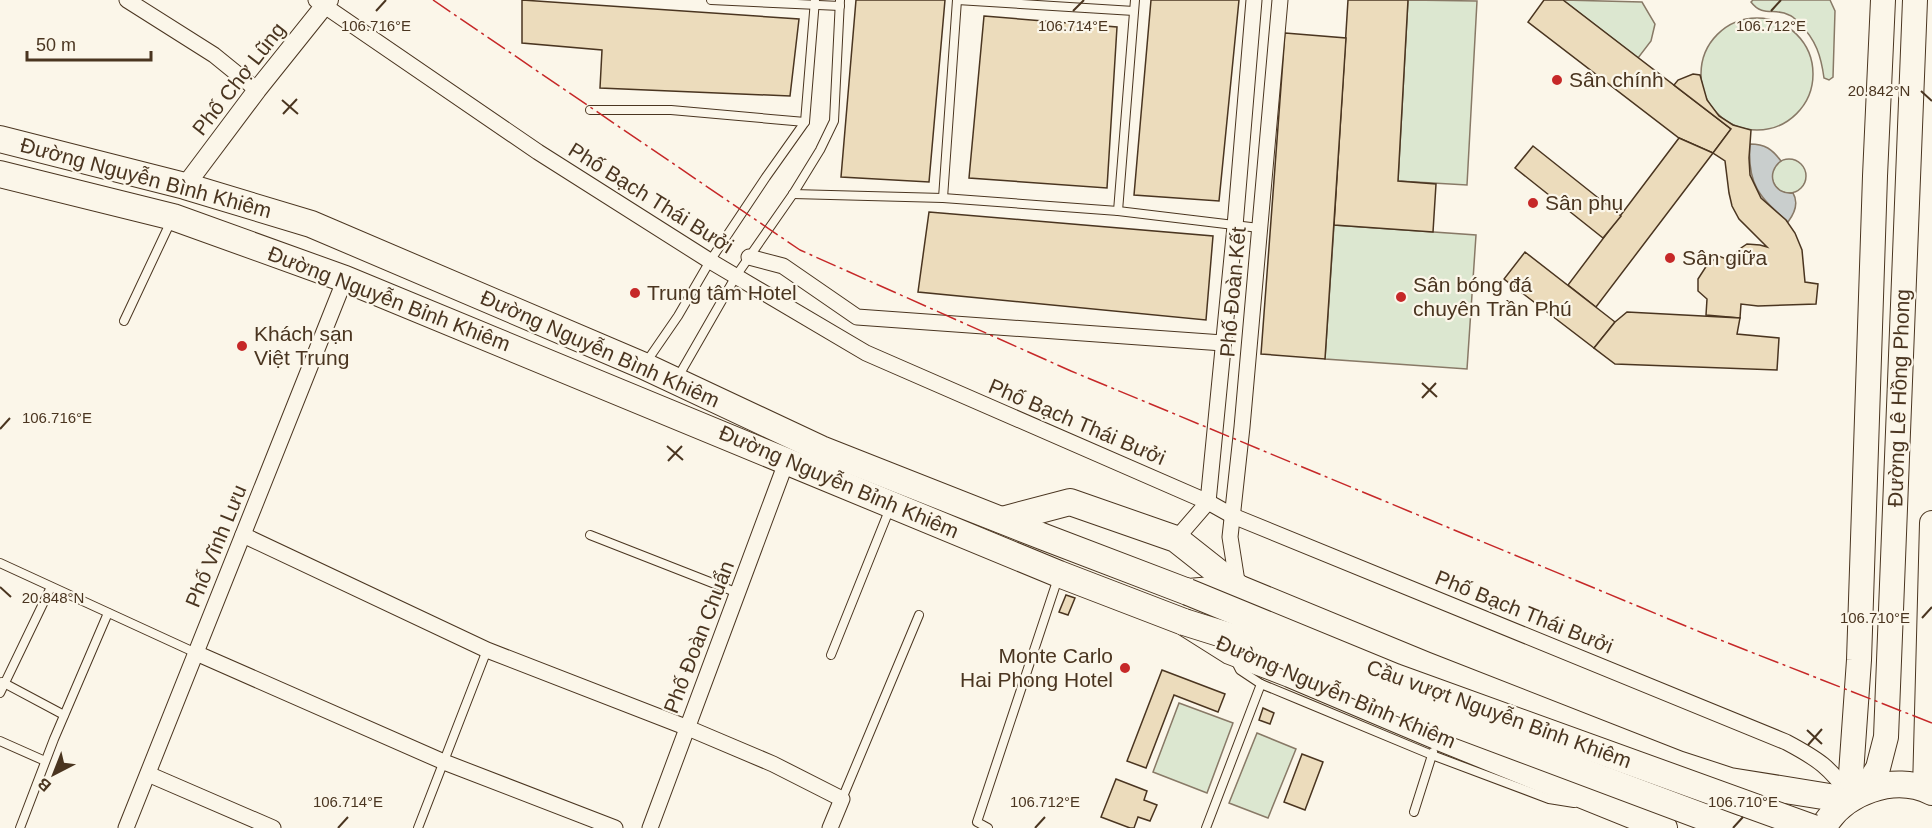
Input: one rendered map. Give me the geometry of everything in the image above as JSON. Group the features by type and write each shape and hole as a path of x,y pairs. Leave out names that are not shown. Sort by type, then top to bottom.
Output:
{"highway":[{"name":"Đường Nguyễn Bình Khiêm","path":"0,139 185,186 311,224 644,366 821,449 1188,592"},
{"name":"Đường Nguyễn Bỉnh Khiêm","path":"1,178 172,217 345,279 1059,574 1184,622 1230,651 1290,674 1435,746 1605,805 1651,825"},
{"path":"1002,520 1070,501 1176,539 1238,588 1425,665 1678,764 1730,781 1855,796"},
{"path":"1188,592 1238,588"},
{"name":"Cầu vượt Nguyễn Bỉnh Khiêm","path":"1188,592 1395,677 1813,828"},
{"name":"Cầu vượt Nguyễn Bỉnh Khiêm","path":"1184,622 1267,648 1389,699 1733,828"},
{"path":"1651,825 1684,820 1694,814 1702,799 1699,781 1678,764"},
{"path":"1823,828 1828,819 1855,796 1883,786 1905,785 1929,791"}],"main road":[{"name":"Đường Lê Hồng Phong","path":"1855,796 1851,774 1858,668 1883,0"},
{"name":"Đường Lê Hồng Phong","path":"1855,796 1878,768 1886,737 1915,0"},
{"path":"1866,430 1897,436"},
{"name":"Đường Lê Hồng Phong","path":"1929,791 1932,523"}],"street":[{"path":"127,0 214,54 257,90"},
{"name":"Phố Đoàn Kết","path":"1208,502 1254,0"},
{"name":"Phố Đoàn Kết","path":"1238,588 1230,537 1280,0"},
{"name":"Phố Chợ Lũng","path":"185,186 323,2"},
{"name":"Phố Bạch Thái Bưởi","path":"323,2 538,152 710,261 866,353 1208,502 1233,516 1786,741 1817,759 1855,796"},
{"path":"749,257 783,266 856,317 1224,343"},
{"name":"Phố Vĩnh Lưu","path":"126,828 345,279"},
{"name":"Phố Đoàn Chuẩn","path":"650,828 787,460"},
{"path":"1176,539 1208,502"},
{"path":"243,535 487,650 688,728 773,764 842,799 830,828"},
{"path":"196,653 444,762 615,828"},
{"path":"148,774 273,828"}],"lane":[{"path":"675,380 735,276 793,194 820,150 834,121 840,3 711,0"},
{"path":"943,198 957,0 1134,11"},
{"path":"1118,211 1135,0"},
{"path":"644,366 678,316 710,261 805,122 815,2"},
{"path":"590,110 671,110 805,122"},
{"path":"793,194 943,198 1118,211 1259,228"},
{"path":"124,321 172,217"},
{"path":"831,655 891,504"},
{"path":"590,535 738,593"},
{"path":"0,563 196,653"},
{"path":"986,828 977,822 1059,574"},
{"path":"0,693 2,682 51,586"},
{"path":"20,828 45,761 108,613"},
{"path":"842,799 919,615"},
{"path":"418,828 487,650"},
{"path":"1230,651 1240,670 1261,684 1435,746 1414,812"},
{"path":"2,682 64,715"},
{"path":"1206,828 1261,684"},
{"path":"0,741 45,761"}],"green space":[{"path":"1408,0 1477,1 1467,185 1398,181"},
{"path":"1563,0 1642,2 1655,24 1651,41 1638,58"},
{"path":"1753,0 1830,0 1835,11 1833,77 1829,80 1824,78 1814,42 1795,19 1784,13 1760,10 1751,2"},
{"path":"1757,18 1778,22 1797,34 1809,53 1813,74 1809,95 1797,114 1778,126 1757,130 1736,126 1717,114 1705,95 1701,74 1705,53 1717,34 1736,22"},
{"path":"1789,159 1801,164 1806,176 1801,188 1789,193 1777,188 1772,176 1777,164"},
{"name":"Sân bóng đá chuyên Trần Phú","path":"1334,225 1476,235 1467,369 1325,359"},
{"path":"1179,703 1233,723 1207,793 1153,772"},
{"path":"1257,733 1296,749 1268,818 1229,803"}],"shaded area":[{"path":"1750,144 1768,148 1781,161 1773,171 1772,177 1780,191 1793,193 1795,197 1795,208 1788,222 1769,205 1757,189 1751,170"}],"building":[{"path":"522,0 799,19 790,96 600,88 602,50 522,43"},
{"path":"856,0 945,0 929,182 841,177"},
{"path":"1151,0 1239,0 1219,201 1134,195"},
{"path":"1348,0 1408,0 1398,181 1436,184 1433,232 1334,225"},
{"path":"1544,0 1563,0 1731,129 1713,153 1679,138 1528,22"},
{"path":"984,16 1117,27 1107,188 969,178"},
{"path":"1285,33 1346,38 1325,359 1261,354"},
{"path":"1693,74 1700,75 1707,100 1719,116 1733,125 1751,130 1750,175 1761,198 1786,220 1795,233 1802,250 1805,282 1818,284 1816,304 1758,306 1741,304 1740,318 1706,315 1707,299 1698,291 1698,279 1707,265 1719,256 1731,261 1738,250 1747,244 1767,247 1739,219 1732,206 1725,161 1713,153 1731,129 1674,85 1678,80"},
{"path":"1679,138 1713,153 1596,307 1568,285"},
{"path":"1533,146 1621,216 1603,238 1515,168"},
{"path":"929,212 1213,236 1206,320 918,292"},
{"path":"1525,252 1615,322 1594,348 1504,279"},
{"path":"1627,312 1740,318 1737,334 1779,338 1777,370 1615,364 1594,348 1615,322"},
{"path":"1066,595 1075,598 1068,615 1059,612"},
{"path":"1162,670 1225,694 1218,712 1174,695 1146,768 1127,761"},
{"path":"1263,708 1274,713 1270,724 1259,720"},
{"path":"1302,754 1323,762 1305,810 1284,802"},
{"path":"1116,779 1147,791 1144,800 1157,805 1150,821 1138,817 1134,828 1130,828 1101,817"}],"power":[{"path":"433,0 800,250 1071,371 1705,634 1932,723"}],"place":[{"name":"Sân chính","path":"1557,80"},
{"name":"Sân phụ","path":"1533,203"},
{"name":"Sân giữa","path":"1670,258"},
{"name":"Trung tâm Hotel","path":"635,293"},
{"name":"Sân bóng đá chuyên Trần Phú","path":"1401,297"},
{"name":"Khách sạn Việt Trung","path":"242,346"},
{"name":"Monte Carlo Hai Phong Hotel","path":"1125,668"}]}
